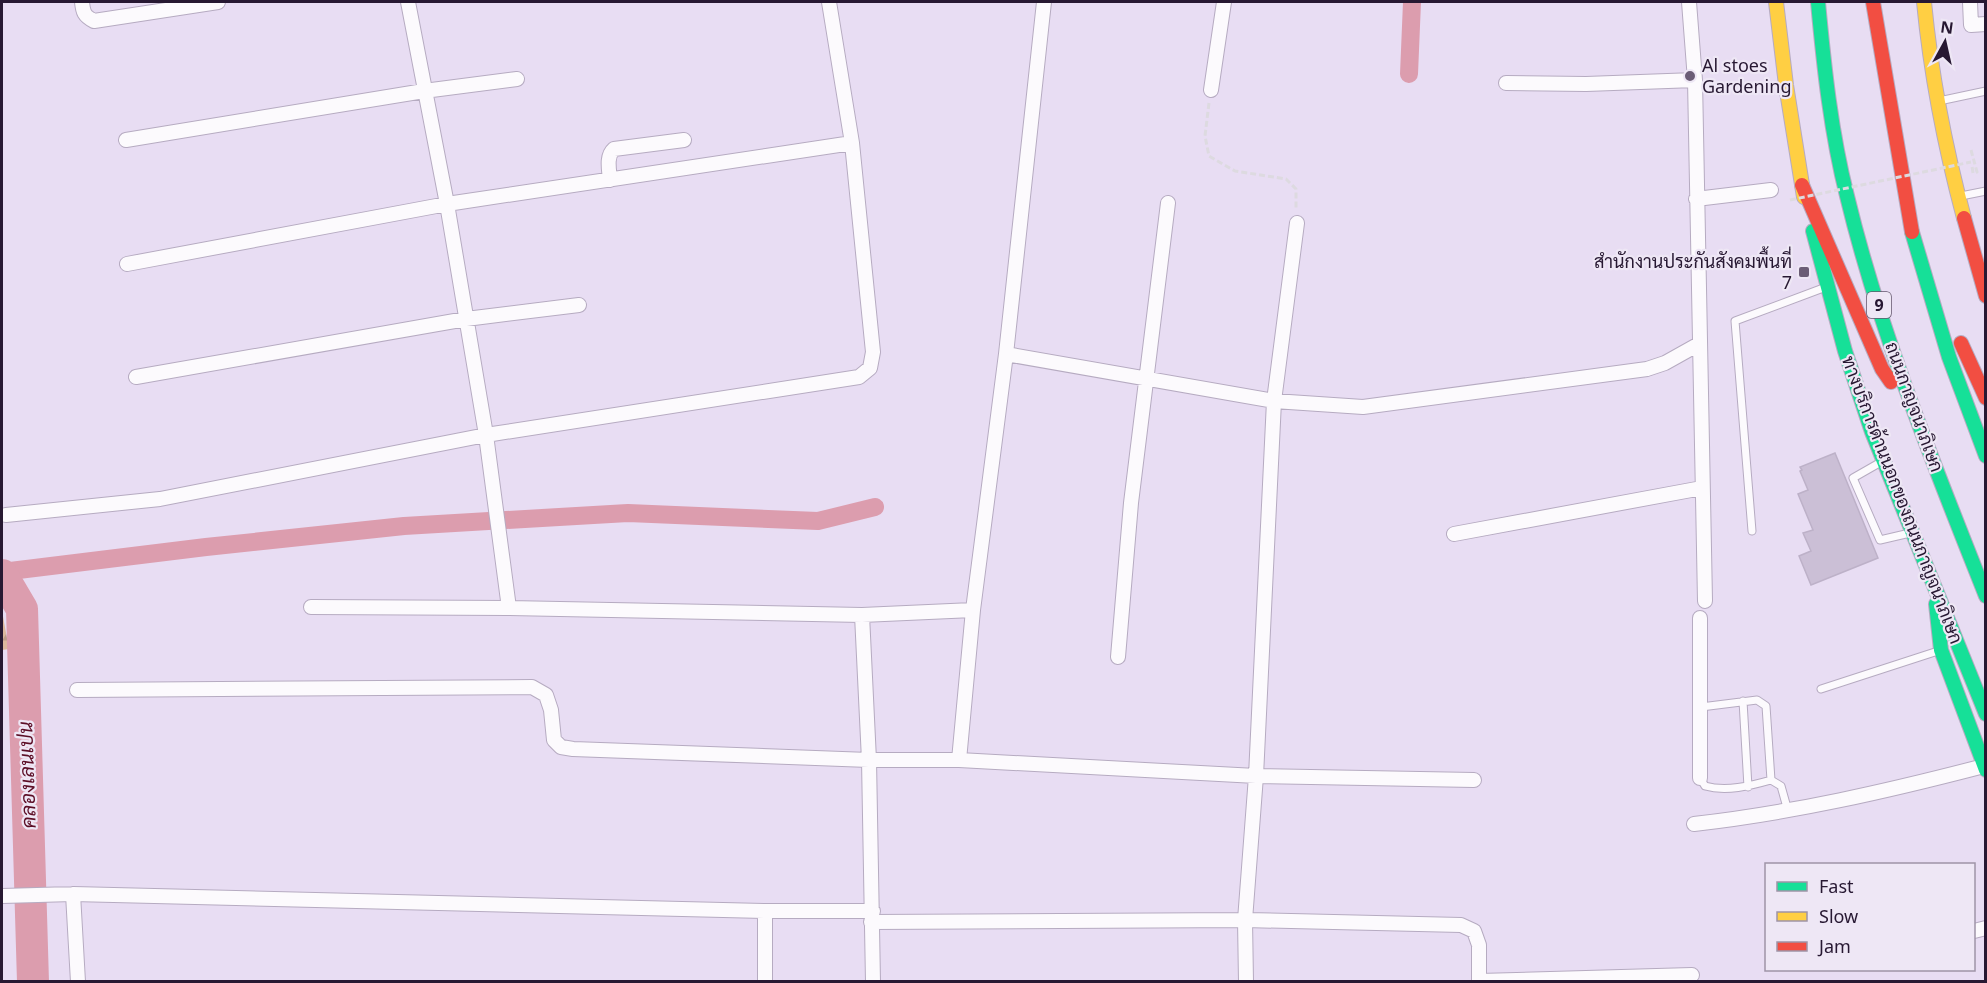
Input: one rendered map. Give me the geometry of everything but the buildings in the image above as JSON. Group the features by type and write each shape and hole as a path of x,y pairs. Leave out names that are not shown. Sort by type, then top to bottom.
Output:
{"main road":[{"name":"ทางบริการด้านนอกของถนนกาญจนาภิเษก","path":"1776,2 1802,185 1826,286 1845,351 1884,461 1986,714"},
{"name":"ถนนกาญจนาภิเษก","path":"1818,2 1826,73 1846,194 1868,272 1910,403 1986,596"},
{"path":"1873,2 1912,233 1949,357 1986,456"},
{"path":"1924,2 1937,102 1958,196 1986,296"},
{"path":"1802,185 1882,369 1921,431"},
{"path":"1912,233 1986,398"},
{"path":"1935,589 1937,631 1941,650 1985,768"}],"street":[{"path":"82,2 87,17 94,21 218,2"},
{"path":"408,2 447,204 486,435 509,609"},
{"path":"6,516 160,499 486,435 859,377 870,368 873,352 852,143 829,2"},
{"path":"959,760 974,610 1006,354 1044,2"},
{"path":"1211,90 1224,2"},
{"path":"1689,2 1695,80 1705,601"},
{"path":"1970,2 1971,26 1986,24"},
{"path":"126,141 424,91 517,79"},
{"path":"1506,83 1586,84 1695,80"},
{"path":"610,180 608,163 610,153 614,149 684,140"},
{"path":"127,264 447,204 852,143"},
{"path":"1696,199 1771,190"},
{"path":"1118,657 1131,503 1168,203"},
{"path":"1246,981 1245,920 1256,776 1274,401 1297,223"},
{"path":"136,377 466,319 579,305"},
{"path":"1006,354 1274,401 1364,407 1647,369 1665,363 1699,344"},
{"path":"1454,534 1702,488"},
{"path":"311,607 862,615 974,610"},
{"path":"862,615 869,760 873,981"},
{"path":"1700,618 1700,778"},
{"path":"77,690 532,687 546,695 551,710 554,740 561,747 573,749 869,760 959,760 1256,776 1474,780"},
{"path":"1694,824 1788,811 1985,768"},
{"path":"73,894 78,981"},
{"path":"5,895 73,894 872,916 1461,925 1474,931 1479,945 1479,981 1692,975"},
{"path":"765,912 765,981"}],"lane":[{"path":"1937,102 1986,91"},
{"path":"1958,196 1986,191"},
{"path":"1752,531 1735,321 1826,286"},
{"path":"1884,461 1853,478 1880,540 1912,533"},
{"path":"1821,689 1941,650"},
{"path":"1701,707 1757,700 1766,706 1771,780"},
{"path":"1743,701 1748,787"},
{"path":"1700,778 1705,786 1714,788 1748,787 1771,780"},
{"path":"1771,780 1780,786 1788,811"}],"path":[{"path":"1211,90 1205,136 1209,156 1235,171 1286,179 1296,189 1297,223"},
{"path":"1790,200 1971,162 1973,173 1977,172 1971,150"}],"green space":[{"path":"2,611 9,649 2,650"}],"waterway":[{"path":"1409,74 1412,2"},
{"path":"2,572 404,526 628,513 818,521 875,507"},
{"name":"คลองเลนเปน","path":"2,575 22,609 33,982"}],"traffic: fast":[{"path":"1818,2 1832,124 1841,172 1860,247 1909,398 1986,596"},
{"path":"1813,231 1845,351 1872,432 1986,714"},
{"path":"1912,232 1949,357 1986,456"},
{"path":"1936,604 1941,650 1986,770"}],"traffic: slow":[{"path":"1776,2 1786,85 1804,197"},
{"path":"1924,2 1940,111 1964,218"}],"traffic: jam":[{"path":"1873,2 1912,232"},
{"path":"1802,185 1882,369 1891,382"},
{"path":"1964,218 1986,296"},
{"path":"1961,343 1986,398"}],"place":[{"name":"Al stoes Gardening","path":"1690,76"},
{"name":"สำนักงานประกันสังคมพื้นที่ 7","path":"1804,272"}]}
